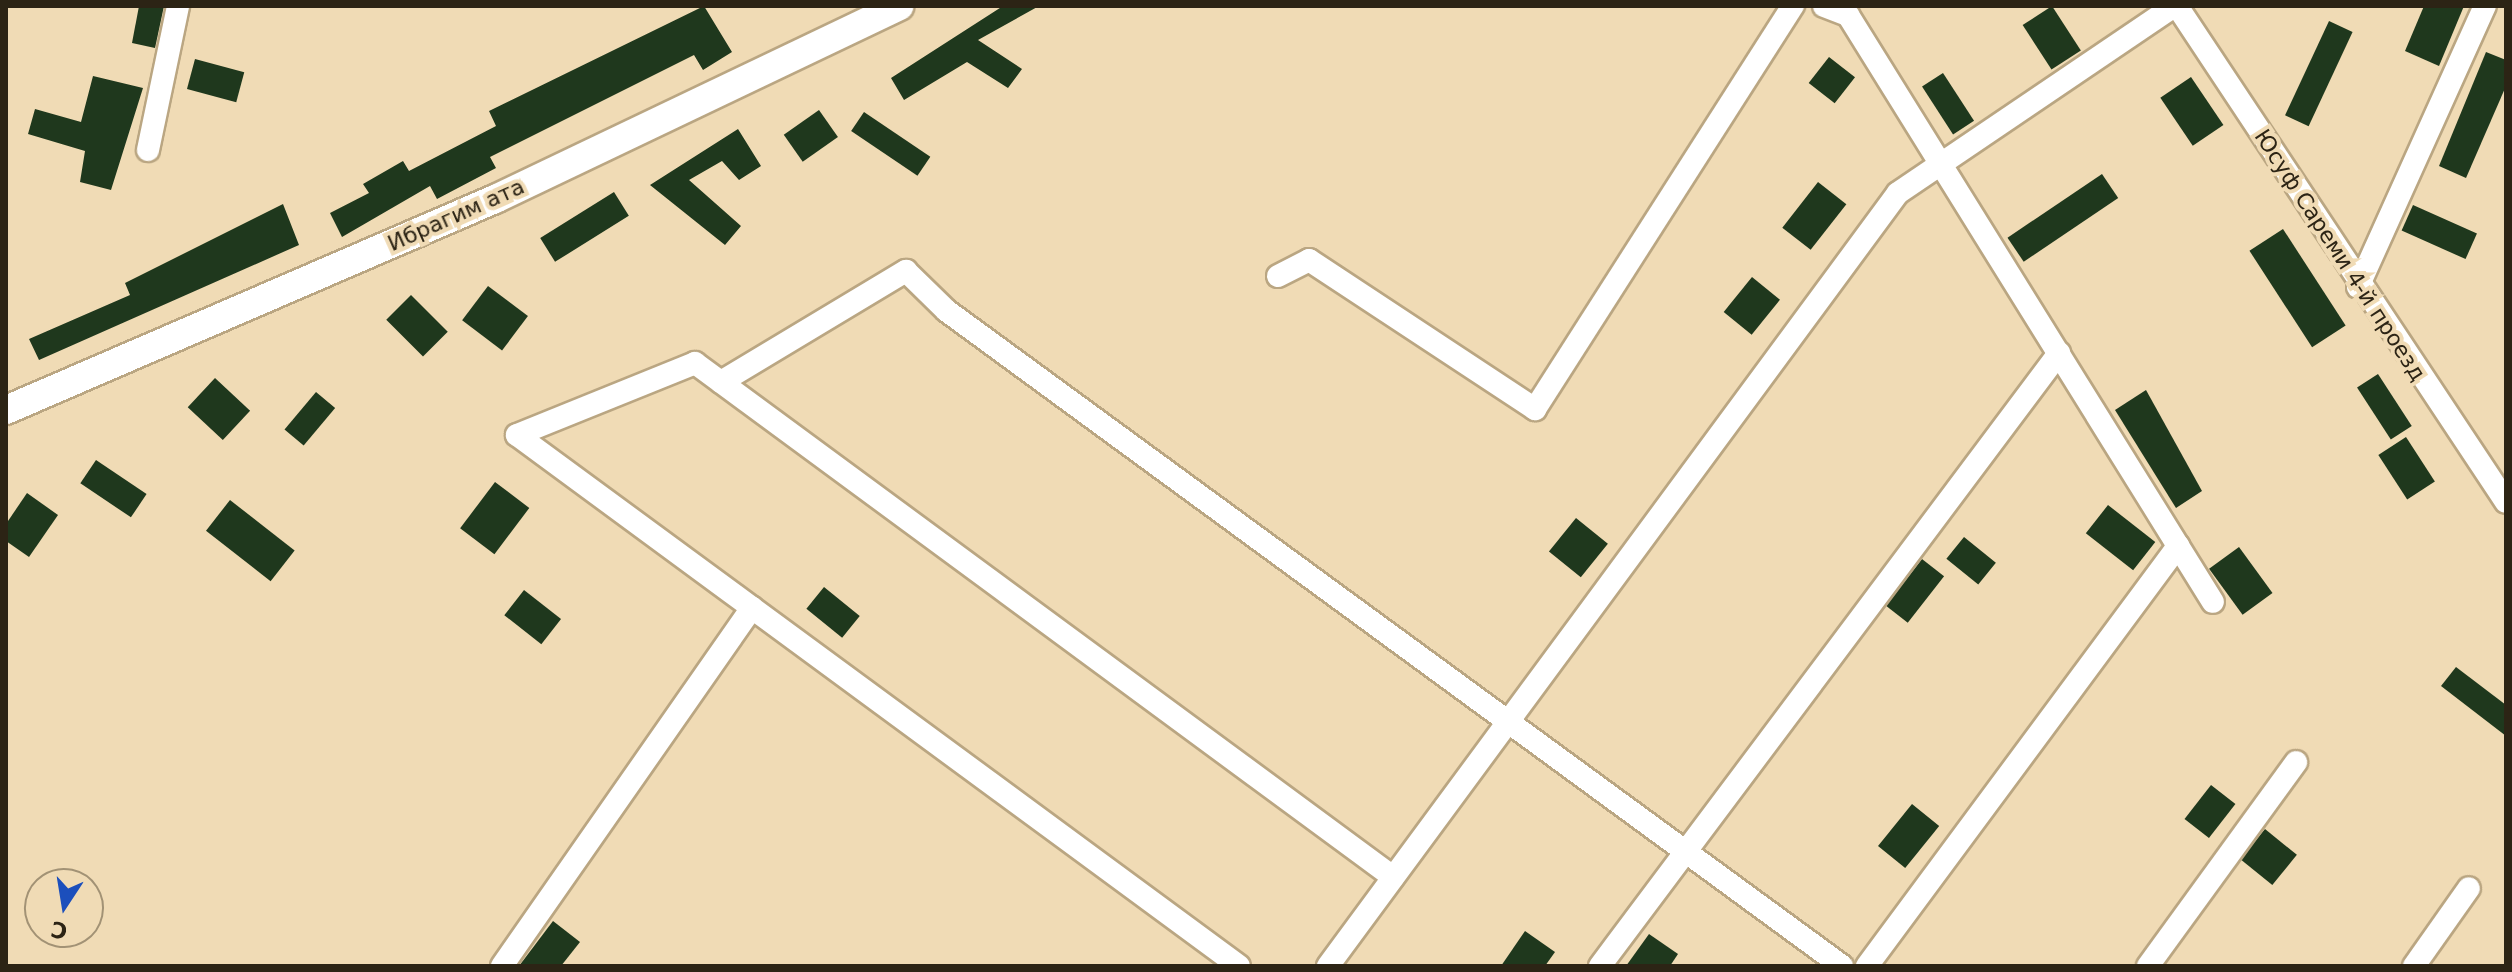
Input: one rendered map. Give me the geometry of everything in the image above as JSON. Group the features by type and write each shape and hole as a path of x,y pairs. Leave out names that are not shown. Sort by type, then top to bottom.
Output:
{"street":[{"path":"148,150 178,6"},
{"name":"Ибрагим ата","path":"6,410 510,192 899,6"},
{"path":"1278,276 1309,260 1535,409 1793,6"},
{"path":"1824,6 1848,15 2213,602"},
{"path":"1328,966 1898,193 2176,6"},
{"name":"Юсуф Сареми 4-й проезд","path":"2176,6 2358,287 2506,502"},
{"path":"2358,287 2485,6"},
{"path":"721,382 906,271 947,311 1842,966"},
{"path":"1600,966 2059,353"},
{"path":"1239,966 517,435 695,363 1393,877"},
{"path":"1867,966 2178,546"},
{"path":"502,966 752,607"},
{"path":"2148,966 2296,762"},
{"path":"2414,966 2469,888"}],"building":[{"path":"139,6 164,6 155,48 132,43"},
{"path":"704,6 732,52 703,70 694,55 490,157 496,168 437,199 430,186 342,237 330,213 369,193 363,184 403,161 409,171 496,126 489,111"},
{"path":"1003,6 1039,6 978,40 1022,69 1008,88 967,62 904,100 891,78"},
{"path":"2052,6 2081,50 2052,70 2023,25"},
{"path":"2424,6 2464,6 2439,66 2405,51"},
{"path":"2329,21 2353,32 2309,126 2285,115"},
{"path":"2486,52 2506,60 2506,86 2466,178 2439,166"},
{"path":"1829,57 1855,77 1835,103 1809,83"},
{"path":"195,59 244,72 236,102 187,89"},
{"path":"1943,73 1974,121 1953,134 1922,87"},
{"path":"93,76 143,88 111,190 80,182 85,151 28,134 35,109 81,122"},
{"path":"2191,77 2223,125 2193,146 2160,98"},
{"path":"819,110 838,137 803,162 784,135"},
{"path":"864,112 930,157 917,176 851,131"},
{"path":"738,129 761,166 739,180 722,161 689,180 741,226 725,245 650,185"},
{"path":"2102,174 2118,198 2024,262 2007,238"},
{"path":"1818,182 1846,204 1811,250 1782,228"},
{"path":"614,192 629,216 555,262 540,238"},
{"path":"283,204 299,245 39,360 29,339 130,295 125,283"},
{"path":"2413,205 2477,233 2466,259 2402,231"},
{"path":"2283,229 2346,325 2312,347 2249,251"},
{"path":"1752,277 1780,300 1752,335 1724,312"},
{"path":"488,286 528,316 502,350 462,320"},
{"path":"411,295 448,332 423,357 386,320"},
{"path":"2378,374 2412,426 2391,440 2357,388"},
{"path":"215,378 250,411 223,440 188,407"},
{"path":"2146,390 2202,491 2176,508 2115,410"},
{"path":"316,392 335,408 304,446 285,430"},
{"path":"2406,437 2435,481 2407,499 2378,455"},
{"path":"96,460 147,494 131,517 80,483"},
{"path":"495,482 529,508 494,554 460,528"},
{"path":"27,493 58,515 29,557 6,541 6,524"},
{"path":"230,500 295,550 271,581 206,531"},
{"path":"2108,505 2155,542 2133,570 2086,533"},
{"path":"1576,518 1608,544 1581,577 1549,551"},
{"path":"1964,537 1996,563 1978,585 1946,559"},
{"path":"2239,547 2273,593 2243,615 2209,569"},
{"path":"1922,559 1944,576 1908,623 1886,605"},
{"path":"824,587 860,616 842,638 806,609"},
{"path":"524,590 561,619 541,644 504,615"},
{"path":"2456,667 2506,705 2506,736 2441,686"},
{"path":"2211,785 2235,804 2209,838 2185,819"},
{"path":"1912,804 1939,826 1905,868 1878,846"},
{"path":"2265,829 2297,855 2272,885 2240,859"},
{"path":"553,921 580,942 561,966 519,966"},
{"path":"1525,931 1555,952 1545,966 1501,966"},
{"path":"1649,934 1678,954 1670,966 1626,966"}]}
